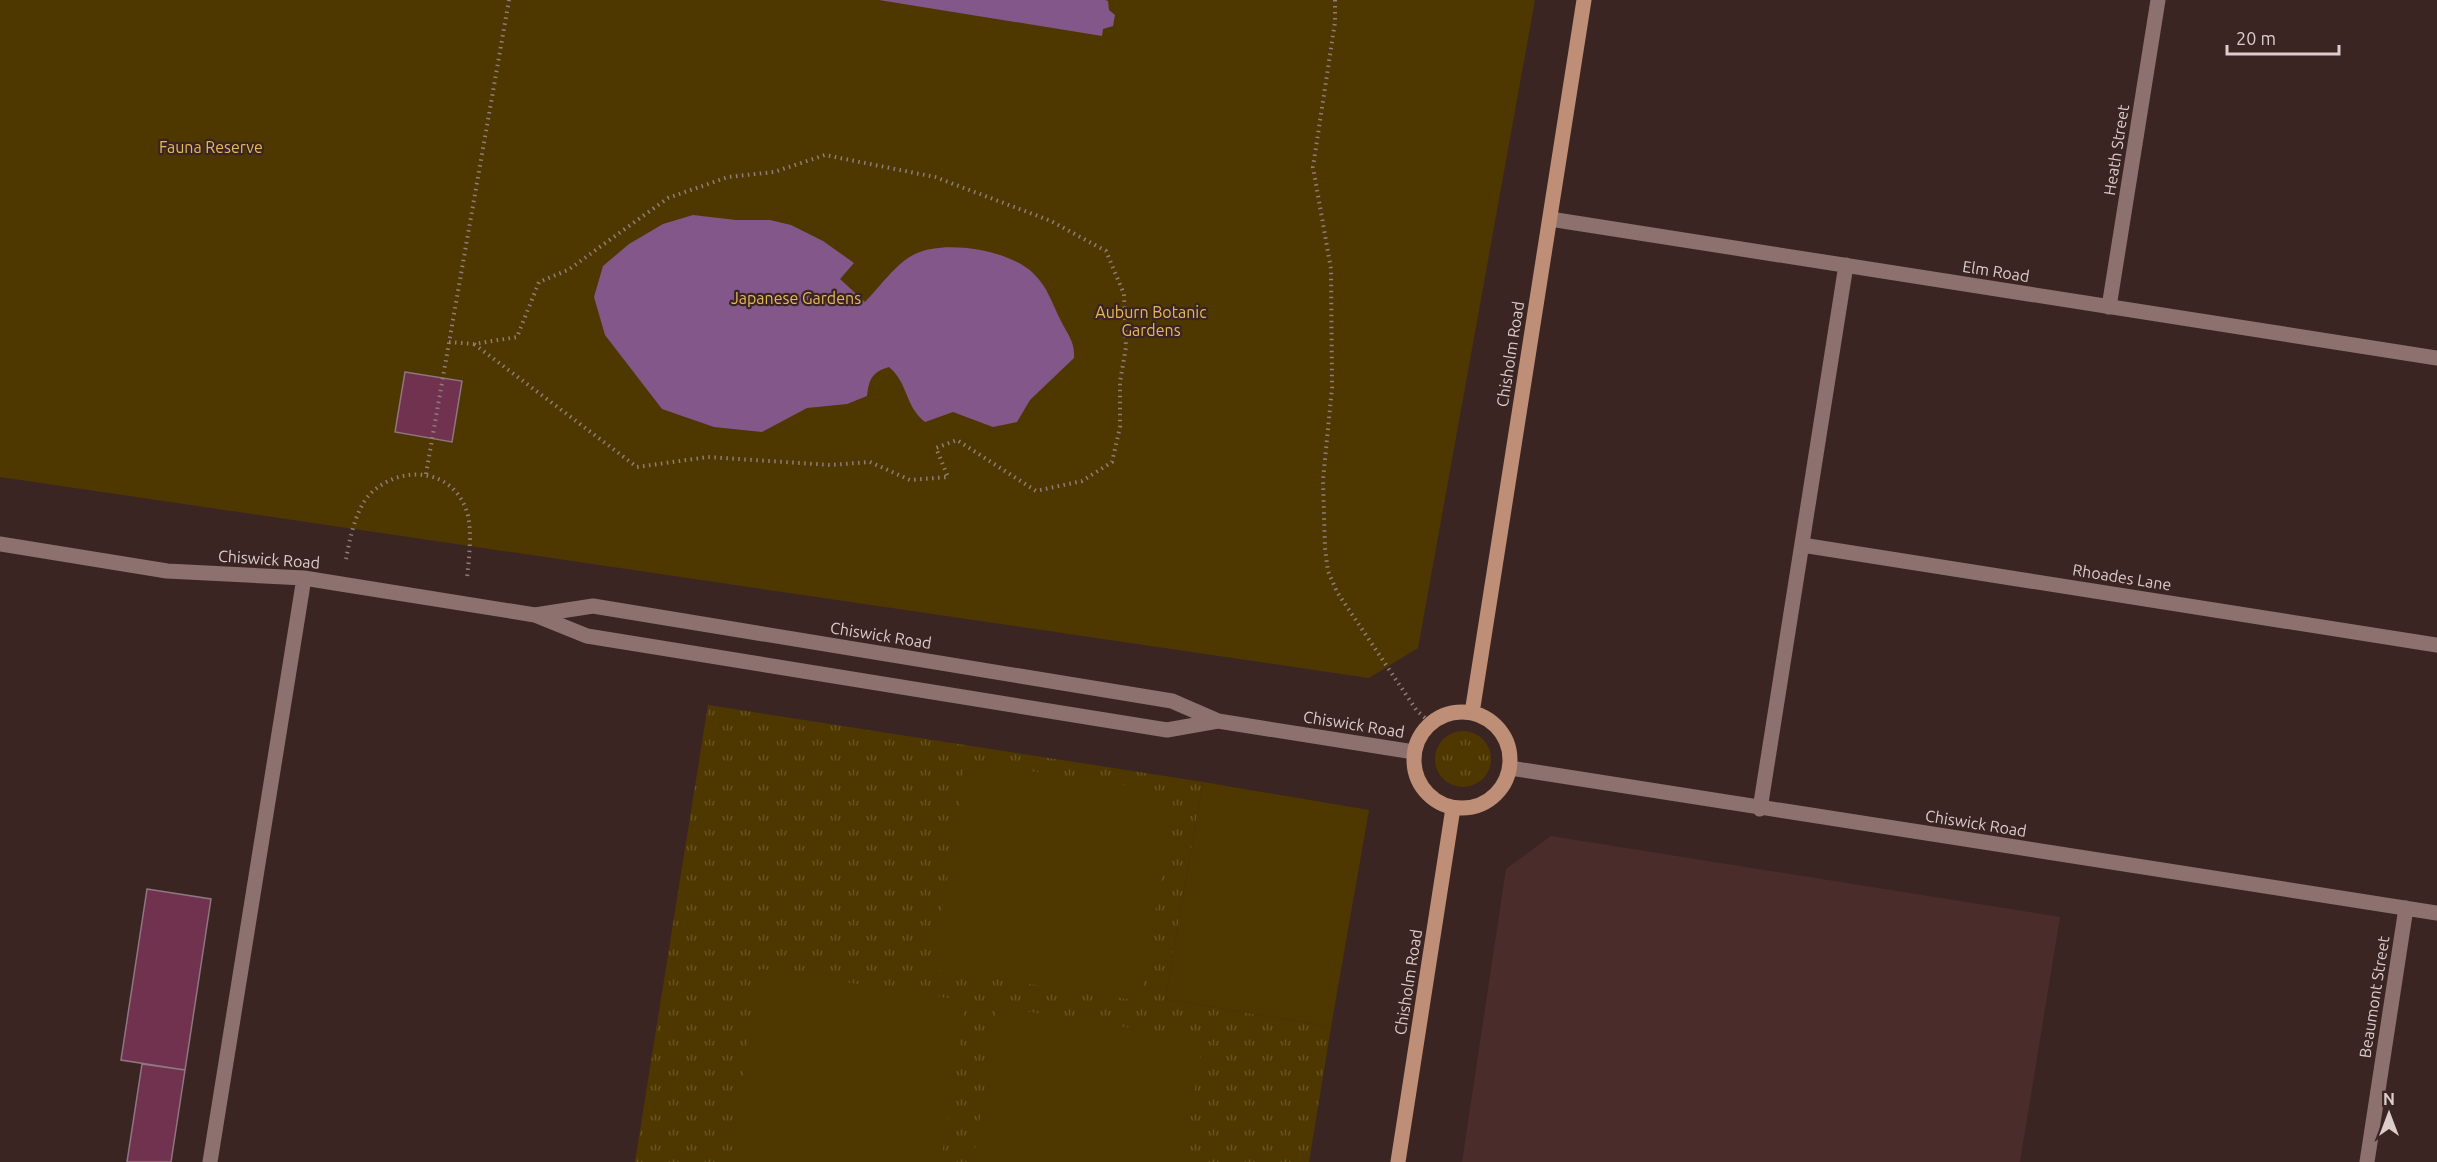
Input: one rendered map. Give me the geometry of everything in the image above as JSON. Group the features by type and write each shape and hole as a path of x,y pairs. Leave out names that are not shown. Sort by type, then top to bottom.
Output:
{"main road":[{"name":"Chisholm Road","path":"1472,713 1584,0"},
{"path":"1472,713 1485,718 1506,739 1510,753 1510,768 1505,782 1490,799 1469,808 1453,808 1439,803 1427,794 1414,767 1414,752 1420,736 1431,723 1444,716 1472,713"},
{"name":"Chisholm Road","path":"1398,1162 1453,808"}],"street":[{"name":"Heath Street","path":"2109,307 2158,0"},
{"name":"Elm Road","path":"1550,219 2437,358"},
{"path":"1760,809 1846,265"},
{"name":"Chiswick Road","path":"0,544 167,571 304,578 535,615 587,636 1167,730 1218,721"},
{"name":"Rhoades Lane","path":"1802,545 2437,645"},
{"path":"210,1162 304,578"},
{"name":"Chiswick Road","path":"535,615 592,606 1172,701 1218,721 1414,752"},
{"name":"Chiswick Road","path":"1510,768 1760,809 2437,913"},
{"name":"Beaumont Street","path":"2367,1162 2406,908"}],"path":[{"path":"426,474 509,0"},
{"path":"1335,0 1335,22 1313,167 1331,269 1332,388 1323,480 1328,571 1337,592 1417,711 1431,723"},
{"path":"449,342 474,344 517,337 538,282 568,270 668,198 728,177 774,172 825,155 935,177 1051,221 1106,251 1124,294 1126,346 1120,382 1120,427 1112,462 1082,481 1036,491 957,440 936,448 948,477 938,478 910,480 870,462 830,465 708,457 637,467 474,344"},
{"path":"341,584 352,531 369,495 395,477 426,474 448,483 466,509 470,549 464,604"}],"shaded area":[{"path":"879,0 1105,0 1108,1 1109,10 1115,15 1113,26 1103,29 1102,36"},
{"path":"693,215 736,220 770,220 791,225 823,241 854,263 840,279 865,302 908,258 928,250 959,247 1009,258 1033,273 1042,284 1070,339 1074,358 1030,400 1017,422 993,427 953,412 925,422 913,409 900,380 889,367 872,377 867,396 847,404 807,408 762,432 714,427 662,409 605,335 594,297 603,266 629,244 663,224"},
{"path":"1551,836 2060,917 2020,1162 1462,1162 1506,869"}],"green space":[{"name":"Auburn Botanic Gardens","path":"0,0 1535,0 1418,648 1369,678 0,477"},
{"path":"708,705 1203,782 1165,999 1331,1027 1309,1162 635,1162"},
{"path":"1457,731 1469,731 1479,735 1487,743 1491,759 1487,775 1479,783 1469,787 1457,787 1447,783 1439,775 1435,765 1435,753 1439,743 1447,735"},
{"path":"966,761 1174,793 1141,1001 933,969"},
{"path":"1203,782 1369,810 1331,1027 1165,999"},
{"path":"760,969 966,1001 941,1162 730,1162"},
{"path":"997,1007 1203,1039 1183,1162 973,1162"}],"building":[{"path":"405,372 462,381 452,442 395,432"},
{"path":"147,889 211,899 185,1070 121,1060"},
{"path":"142,1064 185,1070 171,1162 127,1162"}],"park label":[{"name":"Fauna Reserve","path":"211,147"},
{"name":"Japanese Gardens","path":"796,298"}]}
